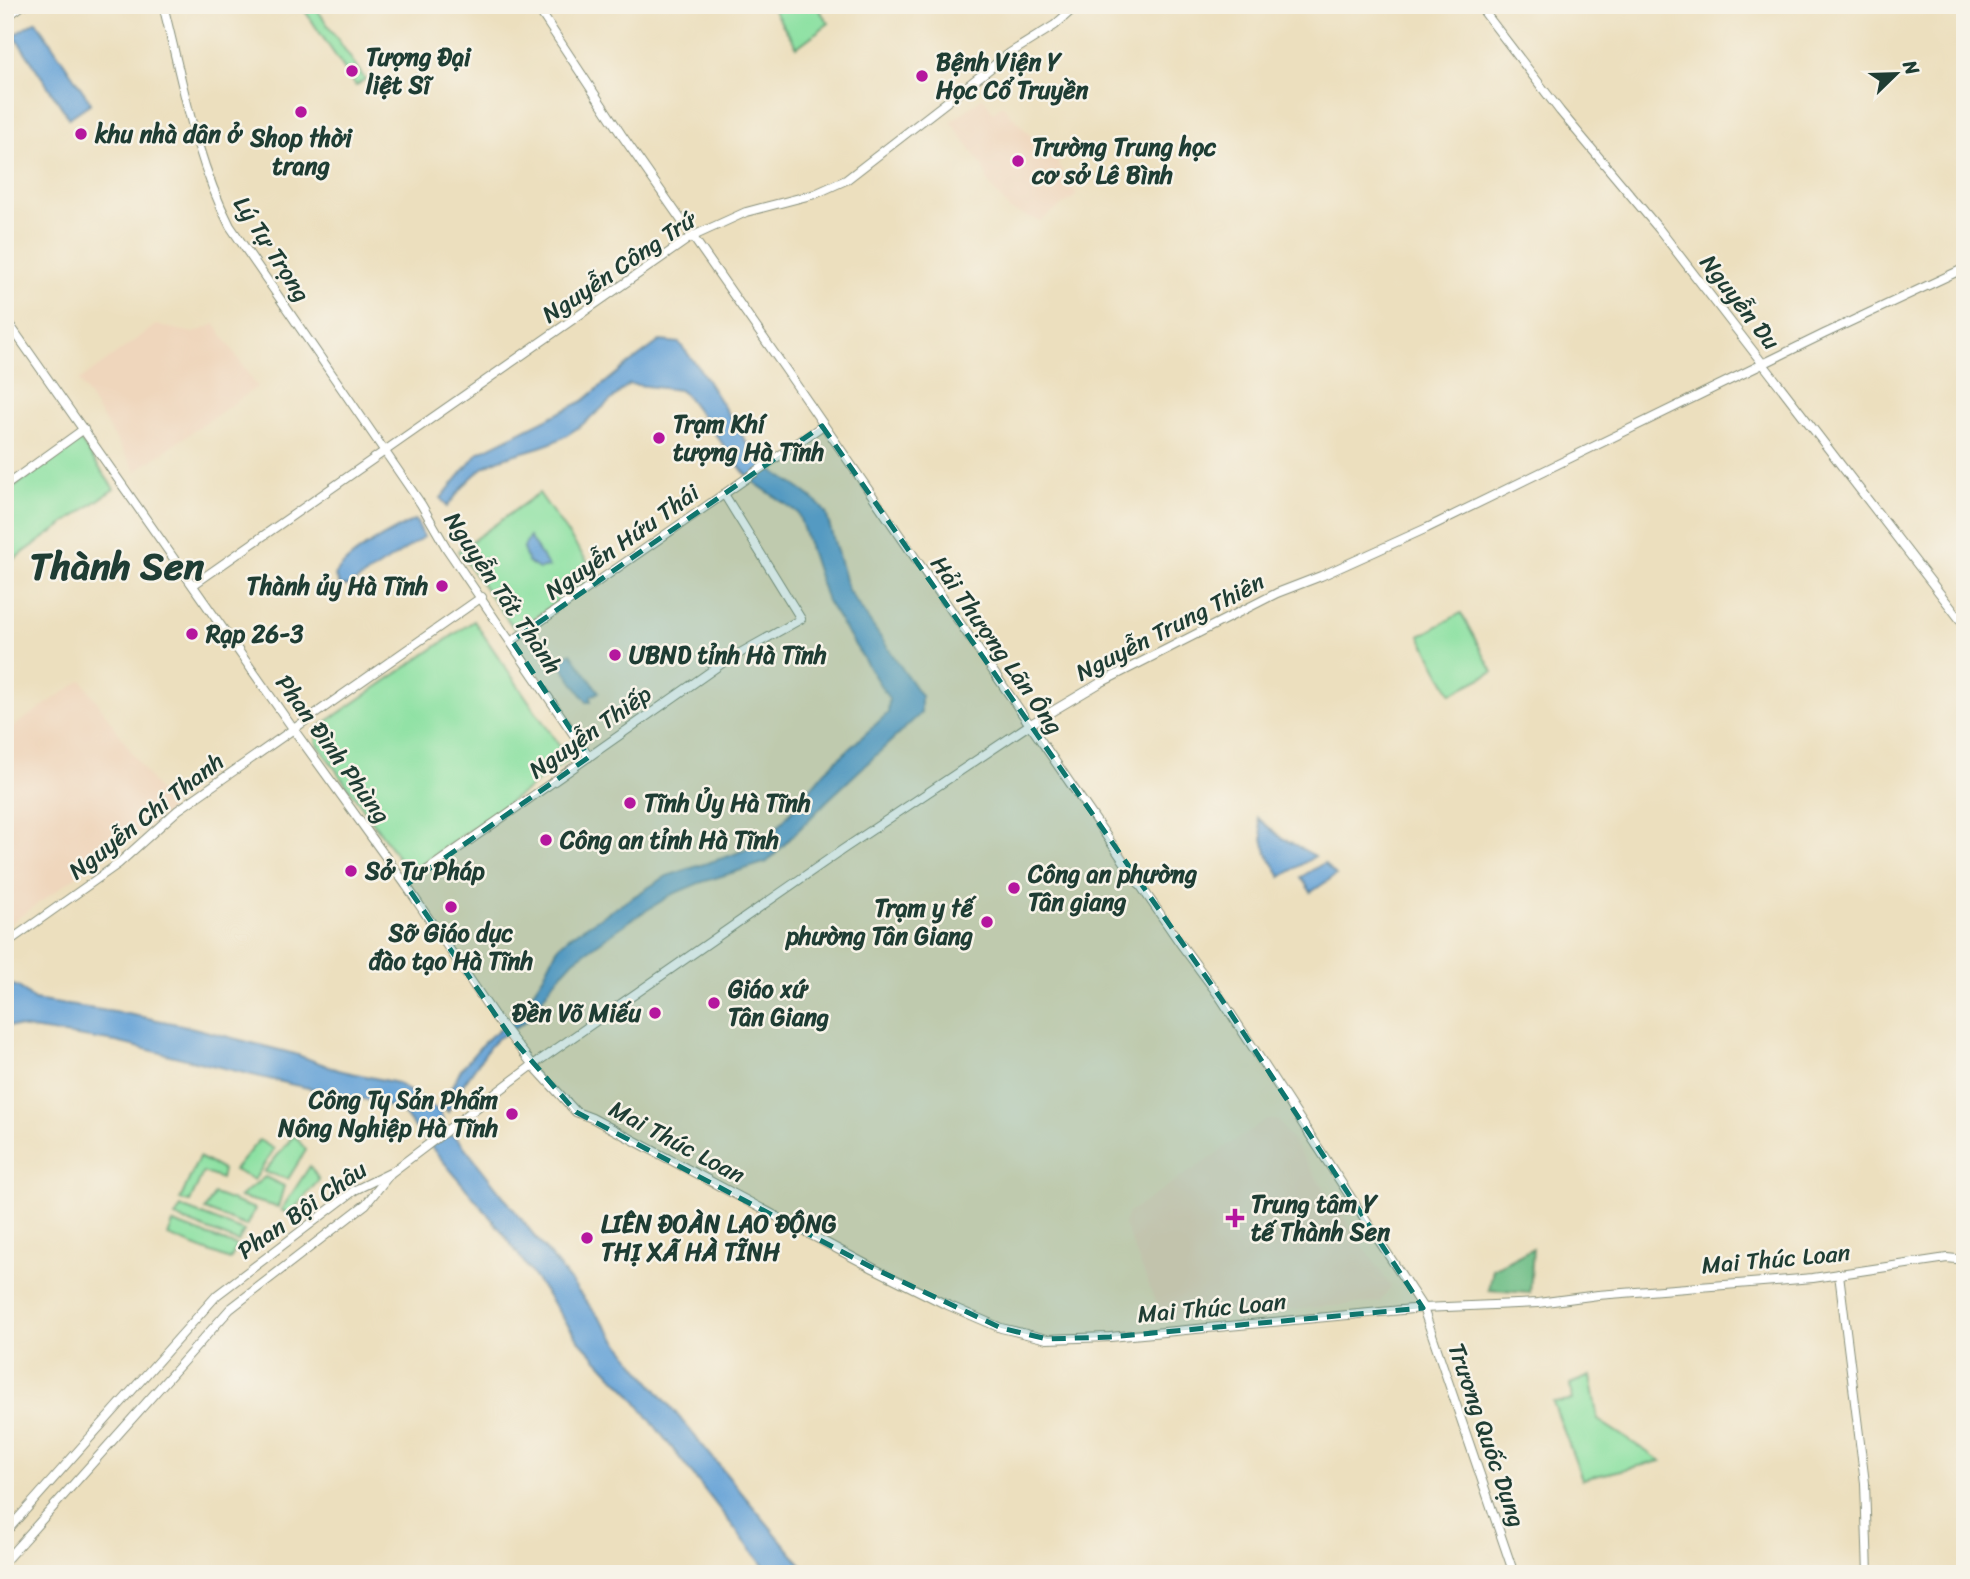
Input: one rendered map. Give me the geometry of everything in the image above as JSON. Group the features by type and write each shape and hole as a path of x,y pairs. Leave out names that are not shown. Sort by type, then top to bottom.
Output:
{"street":[{"path":"5,18 23,5"},
{"name":"Lý Tự Trọng","path":"163,5 190,116 216,199 231,228 384,452"},
{"name":"Hải Thượng Lãn Ông","path":"536,5 691,237 1220,997 1423,1308"},
{"name":"Nguyễn Công Trứ","path":"193,586 691,237 746,212 815,194 846,180 1010,53 1055,25 1077,5"},
{"name":"Nguyễn Du","path":"1479,5 1560,111 1659,229 1965,626"},
{"name":"Nguyễn Trung Thiên","path":"392,1172 533,1065 842,849 1029,725 1100,683 1277,593 1427,528 1965,268"},
{"name":"Phan Đình Phùng","path":"5,318 502,1025 533,1065"},
{"name":"Nguyễn Hứu Thái","path":"512,641 822,426"},
{"path":"5,486 84,429"},
{"name":"Nguyễn Tất Thành","path":"384,452 589,757"},
{"name":"Nguyễn Thiếp","path":"406,885 724,662 801,619 724,494"},
{"name":"Nguyễn Chí Thanh","path":"5,944 118,864 178,810 482,597"},
{"name":"Mai Thúc Loan","path":"533,1065 576,1112 943,1303 1001,1328 1047,1339 1099,1338 1423,1308 1538,1303 1598,1295 1839,1274 1947,1258 1965,1259"},
{"name":"Phan Bội Châu","path":"5,1532 217,1294 355,1190 392,1172"},
{"name":"Phan Bội Châu","path":"5,1561 230,1309 366,1204 392,1172"},
{"path":"1839,1274 1865,1483 1868,1574"},
{"name":"Trương Quốc Dụng","path":"1423,1308 1514,1574"}],"highlighted area":[{"path":"822,426 1220,997 1423,1308 1110,1337 1047,1339 1001,1328 873,1268 576,1112 510,1036 406,885 589,757 512,641"}],"shaded area":[{"name":"Trường Trung học cơ sở Lê Bình","path":"983,97 993,112 1002,105 1040,146 1053,155 1077,195 1040,221 1010,210 989,184 983,167 951,122"},
{"path":"215,324 257,387 136,471 79,381 156,325 194,333"},
{"path":"82,680 171,809 5,927 5,732"},
{"name":"Trung tâm Y tế Thành Sen","path":"1267,1119 1278,1120 1391,1287 1380,1302 1170,1320 1160,1313 1124,1224 1128,1213"}],"green space":[{"path":"301,5 314,5 365,79 356,86"},
{"path":"770,5 815,5 829,23 797,47"},
{"path":"80,440 114,489 14,559 5,546 5,493"},
{"path":"539,493 596,574 516,631 458,551"},
{"path":"1461,613 1493,672 1451,694 1420,636"},
{"path":"474,621 569,760 409,873 316,742 317,728"},
{"path":"294,1135 306,1150 288,1179 264,1172"},
{"path":"259,1140 274,1149 254,1180 234,1170"},
{"path":"199,1157 223,1170 221,1179 203,1172 190,1202 180,1200"},
{"path":"310,1166 319,1180 290,1214 281,1210"},
{"path":"265,1177 284,1186 278,1207 239,1197"},
{"path":"214,1194 255,1209 246,1226 205,1210"},
{"path":"181,1207 244,1231 238,1242 175,1217"},
{"path":"173,1223 237,1246 230,1260 168,1236"},
{"path":"1533,1248 1530,1293 1489,1290 1493,1269"},
{"path":"1590,1376 1598,1420 1661,1461 1582,1479 1553,1402 1572,1400 1570,1384"}],"water":[{"path":"36,21 91,103 69,118 14,35"},
{"path":"660,341 679,343 699,368 755,456 819,504 826,513 848,590 921,696 921,713 828,800 767,862 673,894 574,960 552,984 529,1019 491,1045 462,1086 448,1112 441,1105 462,1068 486,1040 517,1016 544,975 558,947 569,937 667,876 766,841 825,771 888,713 889,699 827,601 798,513 755,483 743,471 686,395 679,390 629,384 572,432 551,443 504,458 483,468 447,507 441,498 478,453 583,401"},
{"path":"414,520 424,537 349,586 340,586 335,575 341,567 371,544"},
{"path":"529,537 549,567 539,569 528,562 523,549"},
{"path":"571,653 599,692 591,696 591,702 587,702 558,661"},
{"path":"1258,818 1279,836 1315,856 1281,877 1266,851"},
{"path":"1324,863 1336,875 1311,892 1301,877"},
{"path":"5,983 19,987 34,1000 182,1025 295,1054 338,1070 397,1083 440,1112 448,1133 459,1140 645,1376 809,1574 770,1574 630,1394 578,1339 501,1230 402,1112 378,1102 294,1085 116,1042 5,1025"}],"place":[{"name":"Tượng Đại liệt Sĩ","path":"352,71"},
{"name":"Bệnh Viện Y Học Cổ Truyền","path":"922,76"},
{"name":"Shop thời trang","path":"301,112"},
{"name":"khu nhà dân ở","path":"81,134"},
{"name":"Trường Trung học cơ sở Lê Bình","path":"1018,161"},
{"name":"Trạm Khí tượng Hà Tĩnh","path":"659,438"},
{"name":"Thành ủy Hà Tĩnh","path":"442,586"},
{"name":"Rạp 26-3","path":"192,634"},
{"name":"UBND tỉnh Hà Tĩnh","path":"615,655"},
{"name":"Tĩnh Ủy Hà Tĩnh","path":"630,803"},
{"name":"Công an tỉnh Hà Tĩnh","path":"546,840"},
{"name":"Sở Tư Pháp","path":"351,871"},
{"name":"Công an phường Tân giang","path":"1014,888"},
{"name":"Sỡ Giáo dục đào tạo Hà Tĩnh","path":"451,907"},
{"name":"Trạm y tế phường Tân Giang","path":"987,922"},
{"name":"Giáo xứ Tân Giang","path":"714,1003"},
{"name":"Đền Võ Miếu","path":"655,1013"},
{"name":"Công Ty Sản Phẩm Nông Nghiệp Hà Tĩnh","path":"512,1114"},
{"name":"Trung tâm Y tế Thành Sen","path":"1235,1218"},
{"name":"LIÊN ĐOÀN LAO ĐỘNG THỊ XÃ HÀ TĨNH","path":"587,1238"}],"district":[{"name":"Thành Sen","path":"117,566"}]}
